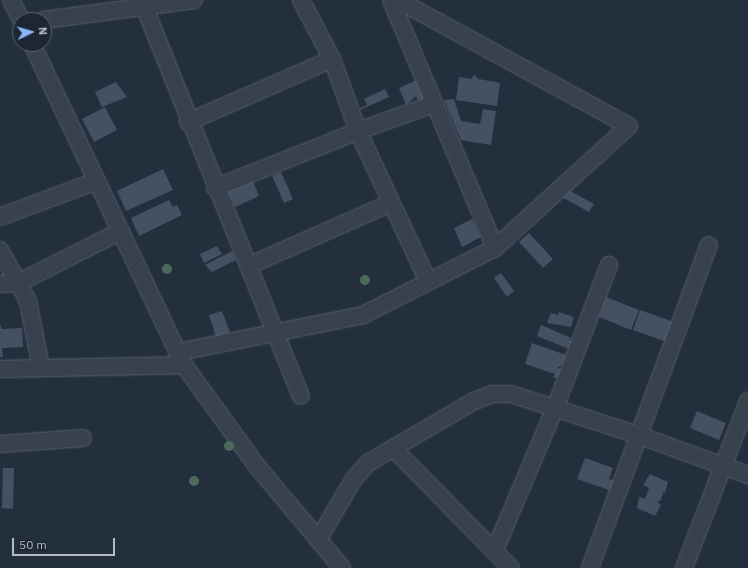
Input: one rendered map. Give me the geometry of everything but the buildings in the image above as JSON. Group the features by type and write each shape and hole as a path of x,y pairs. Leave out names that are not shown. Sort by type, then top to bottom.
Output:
{"street":[{"path":"12,0 17,12"},
{"path":"52,19 194,0"},
{"path":"301,0 332,59 358,131 428,281"},
{"path":"391,0 495,248"},
{"path":"0,369 41,368 181,359 274,332 364,315 495,248 629,126 398,0"},
{"path":"144,6 188,122 301,396"},
{"path":"36,52 181,359 256,465 342,568"},
{"path":"188,122 332,59"},
{"path":"215,188 358,131 434,104"},
{"path":"0,217 97,181"},
{"path":"248,266 391,203"},
{"path":"0,284 18,283 121,231"},
{"path":"590,568 709,245"},
{"path":"0,250 28,301 41,368"},
{"path":"495,550 555,408 609,265"},
{"path":"318,540 359,472 368,463 474,401 492,394 511,394 555,408 638,435 748,476"},
{"path":"684,568 748,401"},
{"path":"0,444 83,438"},
{"path":"393,448 495,550 511,568"}]}
